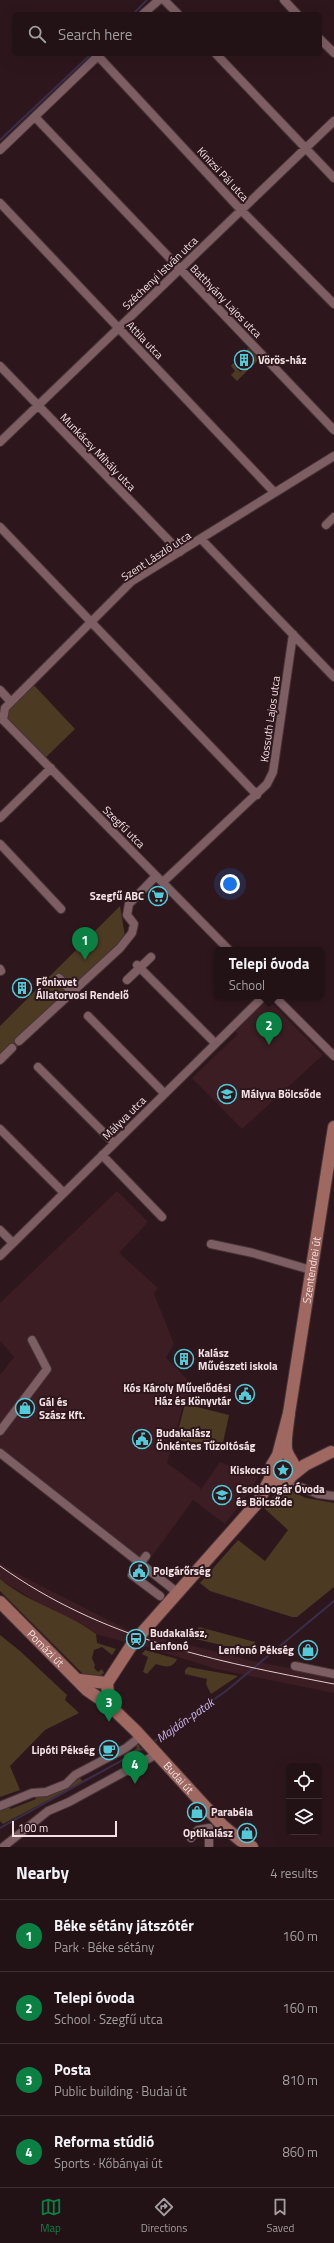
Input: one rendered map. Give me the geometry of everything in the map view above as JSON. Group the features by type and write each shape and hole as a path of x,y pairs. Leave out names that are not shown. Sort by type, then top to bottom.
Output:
{"main road":[{"name":"Szentendrei út","path":"289,1413 310,1270 334,1127"},
{"path":"289,1413 286,1448 290,1459 295,1466 289,1477"},
{"path":"258,1502 270,1479 270,1472 278,1455 289,1413"},
{"path":"275,1460 280,1458 303,1460 332,1452"},
{"path":"101,1688 134,1641 258,1502 289,1477 332,1452"},
{"path":"270,1472 275,1479 289,1477"},
{"name":"Pomázi út","path":"0,1602 79,1680 101,1688"},
{"name":"Budai út","path":"101,1688 109,1705 143,1738 213,1824 252,1847"}],"street":[{"path":"145,12 158,0"},
{"path":"164,0 176,12"},
{"path":"284,0 295,12"},
{"path":"322,41 334,53"},
{"path":"0,150 98,56"},
{"name":"Kinizsi Pál utca","path":"100,56 241,210 334,304"},
{"path":"218,56 334,178"},
{"name":"Batthyány Lajos utca","path":"35,117 334,430"},
{"name":"Széchenyi István utca","path":"0,442 334,120"},
{"name":"Attila utca","path":"0,203 274,492"},
{"name":"Munkácsy Mihály utca","path":"0,366 180,552"},
{"name":"Szent László utca","path":"2,720 5,708 132,582 274,492 334,456"},
{"path":"326,525 334,517"},
{"path":"0,527 257,794"},
{"path":"201,539 334,677"},
{"name":"Kossuth Lajos utca","path":"72,992 120,948 132,932 134,924 127,915 129,904 267,784 273,772 293,634"},
{"path":"0,690 11,702"},
{"name":"Szegfű utca","path":"2,720 226,947"},
{"path":"0,818 51,768"},
{"path":"0,844 61,909"},
{"path":"127,980 138,966 151,957"},
{"path":"138,966 215,1044"},
{"path":"20,1041 72,992 59,978"},
{"name":"Mályva utca","path":"0,1256 261,999"},
{"path":"277,999 334,1056"},
{"path":"88,1016 164,1093"},
{"path":"0,1060 12,1048"},
{"path":"38,1067 114,1143"},
{"path":"0,1129 64,1193"},
{"path":"102,1156 162,1216"},
{"path":"0,1230 13,1243"},
{"path":"211,1244 254,1253 310,1270"},
{"path":"0,1431 48,1368 32,1340"},
{"path":"0,1453 143,1560 178,1593"},
{"path":"289,1477 303,1489 334,1496"},
{"path":"143,1560 132,1575 160,1596"},
{"path":"295,1666 334,1674"},
{"path":"0,1806 32,1793 46,1792 66,1784 77,1774 143,1738"},
{"path":"3,1847 48,1812 70,1802 155,1752"},
{"path":"191,1838 198,1830 213,1824"},
{"path":"209,1847 213,1824"}],"shaded area":[{"path":"248,348 259,359 237,381 231,375 235,371 231,366 233,363 240,372 249,365 254,357 247,350"},
{"path":"31,682 75,729 43,760 3,720 5,708"},
{"path":"120,906 125,936 0,1065 0,1026"},
{"path":"266,999 268,999 323,1055 242,1129 192,1078 238,1034 234,1030"},
{"path":"117,1191 148,1222 119,1253 158,1288 154,1294 174,1344 166,1358 197,1389 184,1402 167,1463 201,1488 199,1492 220,1462 258,1477 251,1490 225,1524 193,1500 147,1563 0,1451 0,1375 14,1357 0,1341 0,1303"},
{"path":"185,1404 229,1415 221,1452 176,1439"},
{"path":"280,1488 286,1488 306,1498 334,1503 334,1587 297,1617 292,1617 210,1591 200,1583 238,1540 265,1561 288,1530 264,1508"},
{"path":"0,1563 14,1572 126,1629 249,1660 334,1677 334,1693 216,1669 147,1647 142,1647 96,1634 87,1627 40,1604 4,1582 0,1579"},
{"path":"0,1579 23,1595 85,1626 96,1634 97,1643 116,1649 112,1655 102,1647 94,1650 92,1658 95,1665 94,1668 98,1672 102,1669 104,1673 99,1677 84,1675 0,1591"},
{"path":"199,1627 255,1642 251,1652 191,1638"},
{"path":"0,1635 20,1651 67,1695 65,1700 79,1713 45,1730 10,1766 20,1790 0,1797"},
{"path":"145,1650 177,1659 171,1666 156,1664 147,1674 143,1672 148,1657 142,1654"},
{"path":"188,1667 238,1676 211,1694 206,1684 207,1679 185,1674 185,1670"},
{"path":"138,1744 141,1749 126,1759 3,1824 0,1821 0,1811 9,1807 11,1809 36,1799 35,1796 46,1796 79,1776 82,1781 125,1759 123,1754 128,1751 130,1753 137,1748 136,1745"}],"waterway":[{"path":"135,12 147,0"},
{"path":"0,140 89,56"},
{"name":"Majdán-patak","path":"153,1742 226,1691 334,1601"},
{"name":"Majdán-patak","path":"0,1828 146,1747"}],"tram line":[{"path":"0,1566 39,1591 78,1612 160,1644 202,1656 334,1684"}],"place":[{"name":"Vörös-ház","path":"244,360"},
{"name":"Szegfű ABC","path":"158,896"},
{"name":"Béke sétány játszótér","path":"85,960"},
{"name":"Főnixvet Állatorvosi Rendelő","path":"22,988"},
{"name":"Telepi óvoda","path":"269,1045"},
{"name":"Mályva Bölcsőde","path":"227,1094"},
{"name":"Kalász Művészeti iskola","path":"184,1359"},
{"name":"Kós Károly Művelődési Ház és Könyvtár","path":"245,1394"},
{"name":"Gál és Szász Kft.","path":"25,1408"},
{"name":"Budakalász Önkéntes Tűzoltóság","path":"142,1439"},
{"name":"Kiskocsi","path":"283,1470"},
{"name":"Csodabogár Óvoda és Bölcsőde","path":"222,1495"},
{"name":"Polgárőrség","path":"139,1571"},
{"name":"Budakalász, Lenfonó","path":"136,1639"},
{"name":"Lenfonó Pékség","path":"308,1650"},
{"name":"Posta","path":"109,1722"},
{"name":"Lipóti Pékség","path":"109,1750"},
{"name":"Reforma stúdió","path":"135,1784"},
{"name":"Parabéla","path":"197,1812"},
{"name":"Optikalász","path":"247,1833"}]}
